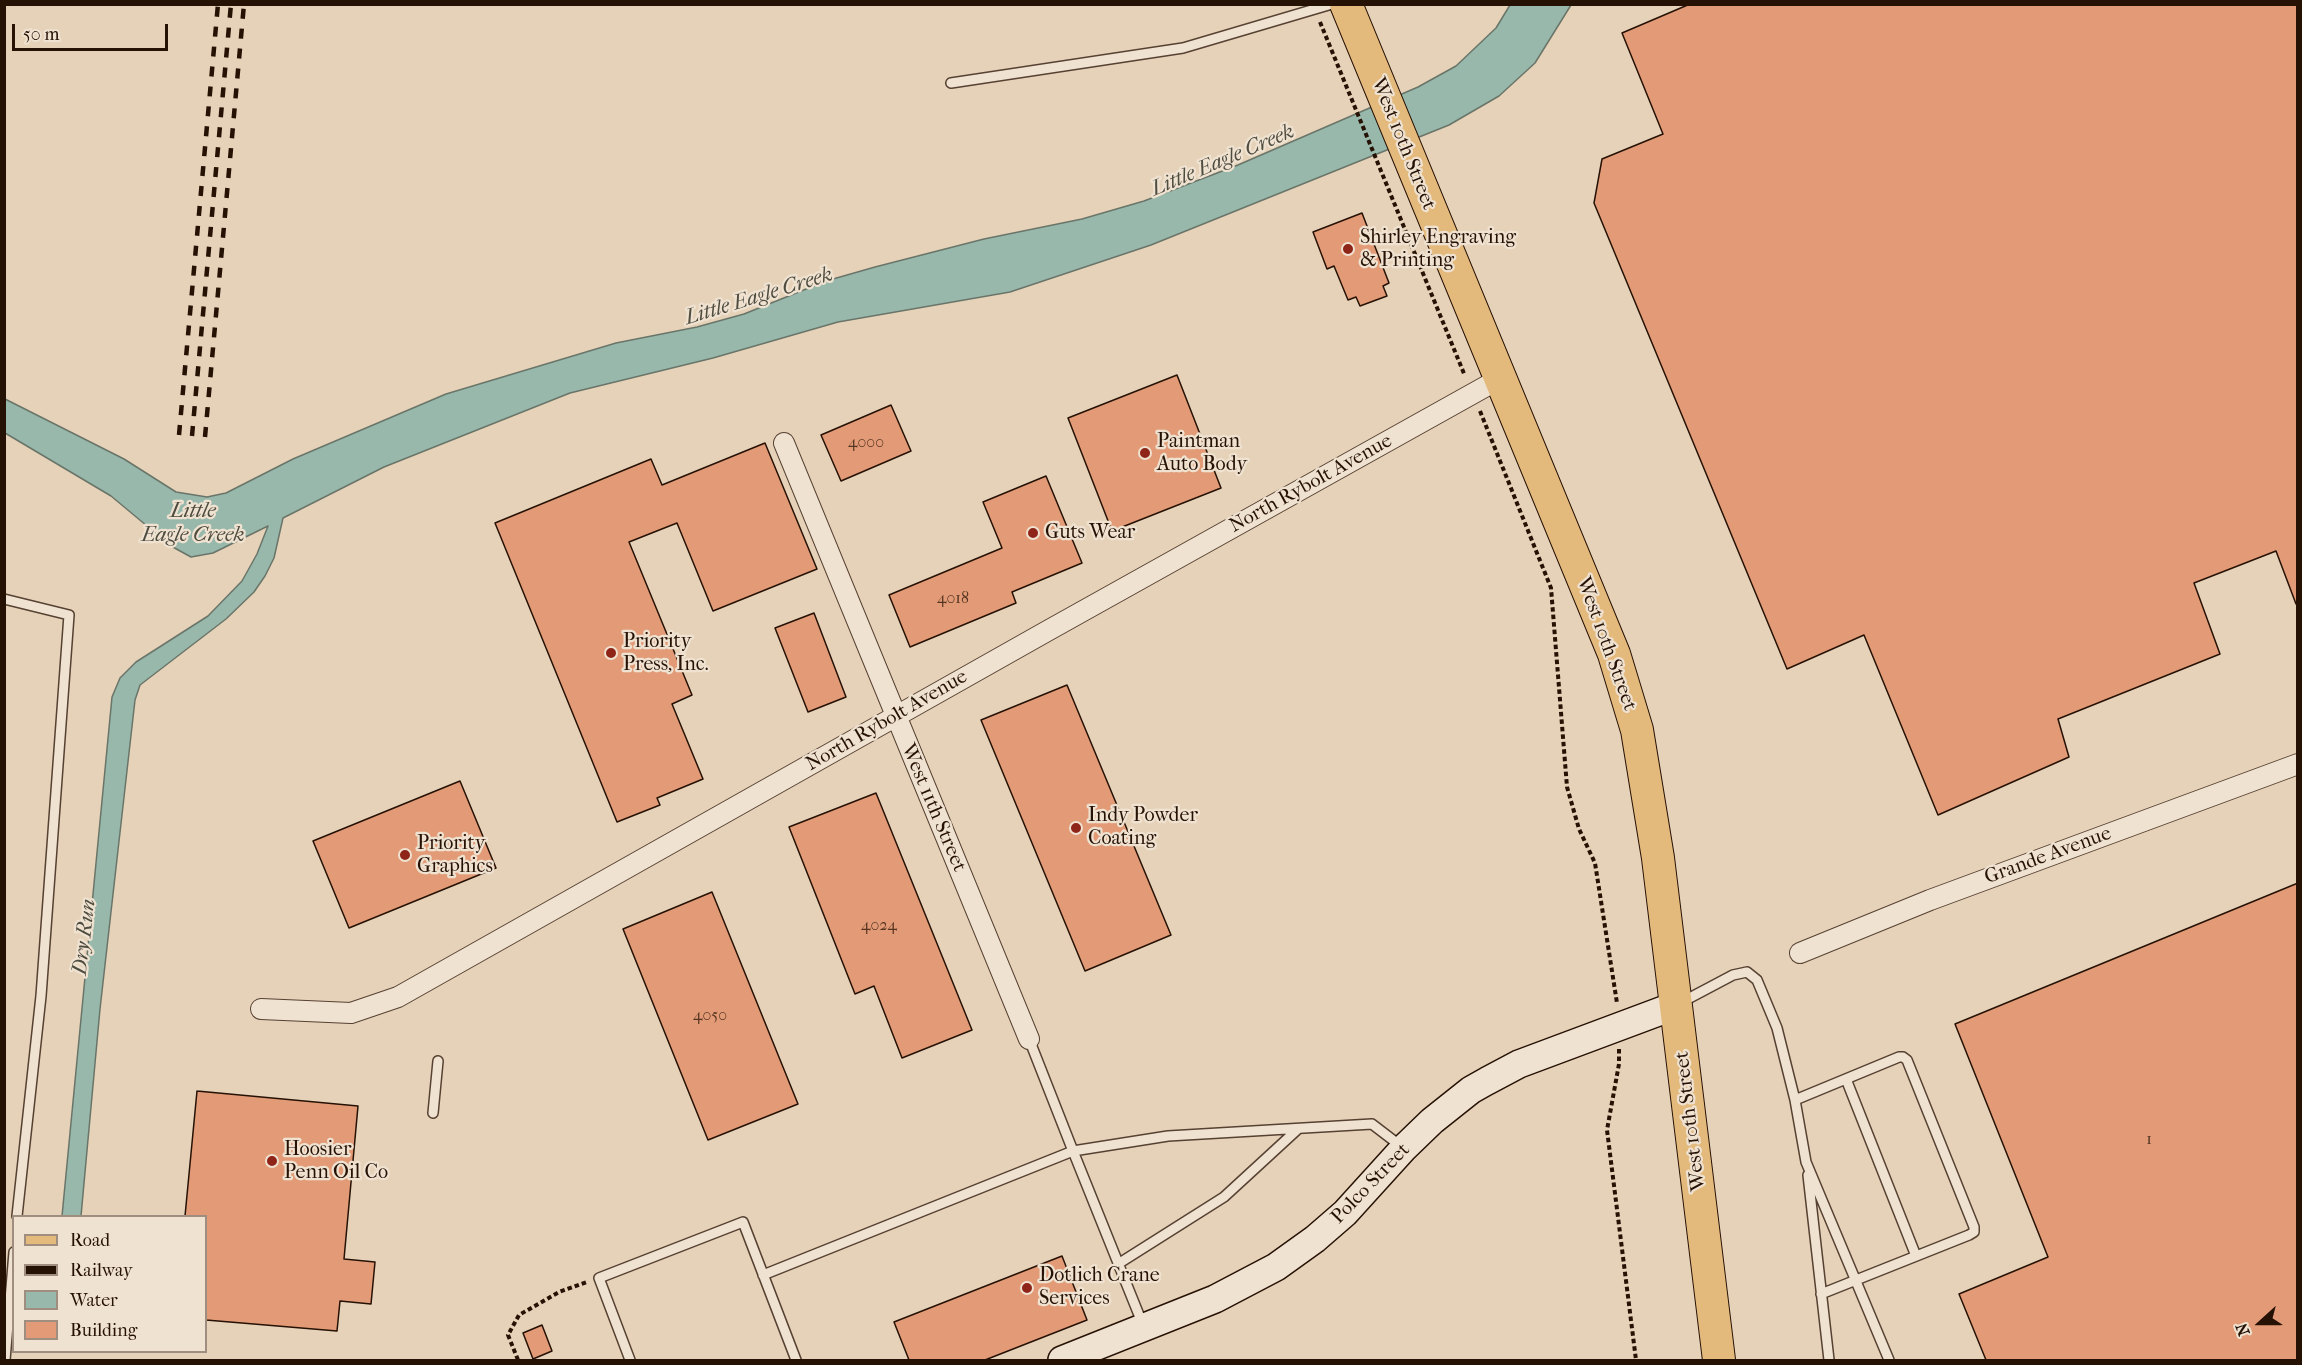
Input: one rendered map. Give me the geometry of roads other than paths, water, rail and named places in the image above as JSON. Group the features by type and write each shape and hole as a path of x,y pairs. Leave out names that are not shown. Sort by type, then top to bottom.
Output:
{"main road":[{"name":"West 10th Street","path":"1346,4 1345,41 1425,198 1486,386 1614,654 1637,730 1655,835 1719,1360"}],"street":[{"name":"North Rybolt Avenue","path":"261,1009 351,1013 398,997 1486,386"},
{"name":"West 11th Street","path":"784,443 1029,1039"},
{"name":"Grande Avenue","path":"1800,953 1930,900 2298,764"},
{"name":"Polco Street","path":"1062,1360 1215,1299 1276,1267 1315,1239 1345,1213 1404,1148 1440,1115 1487,1081 1519,1064 1677,1005"}],"lane":[{"path":"951,83 1183,48 1332,4"},
{"path":"4,600 69,615 41,996 17,1215"},
{"path":"1677,1005 1733,975 1747,972 1757,980 1777,1029 1795,1100 1806,1162 1829,1360"},
{"path":"1029,1039 1144,1328"},
{"path":"1795,1100 1903,1057 1907,1060 1974,1227 1974,1232 1969,1235 1821,1294"},
{"path":"433,1113 438,1061"},
{"path":"1846,1078 1916,1256"},
{"path":"763,1275 1073,1151 1168,1136 1372,1124 1404,1148"},
{"path":"1118,1264 1224,1197 1298,1129"},
{"path":"1806,1162 1889,1360"},
{"path":"630,1360 599,1278 743,1222 796,1360"},
{"path":"5,1360 12,1276"}],"water":[{"name":"Little Eagle Creek","path":"1510,5 1571,5 1535,63 1499,96 1449,125 1151,245 1010,292 838,322 713,358 570,393 384,467 283,518 274,558 254,592 226,619 140,685 135,700 100,1009 81,1215 62,1215 112,697 120,678 136,662 208,616 242,581 257,554 268,526 213,553 191,557 171,546 111,496 5,433 5,399 124,459 176,492 207,497 226,493 293,459 446,394 616,343 697,327 744,314 826,281 875,267 984,239 1082,219 1144,201 1238,165 1418,87 1456,66 1496,28"}],"railway":[{"path":"179,435 218,4"},
{"path":"192,436 231,4"},
{"path":"205,437 244,4"}],"place":[{"name":"Shirley Engraving & Printing","path":"1348,249"},
{"name":"Paintman Auto Body","path":"1145,453"},
{"name":"Guts Wear","path":"1033,533"},
{"name":"Priority Press, Inc.","path":"611,653"},
{"name":"Indy Powder Coating","path":"1076,828"},
{"name":"Priority Graphics","path":"405,855"},
{"name":"Hoosier Penn Oil Co","path":"272,1161"},
{"name":"Dotlich Crane Services","path":"1027,1288"}],"water label":[{"name":"Dry Run","path":"85,937"}]}
